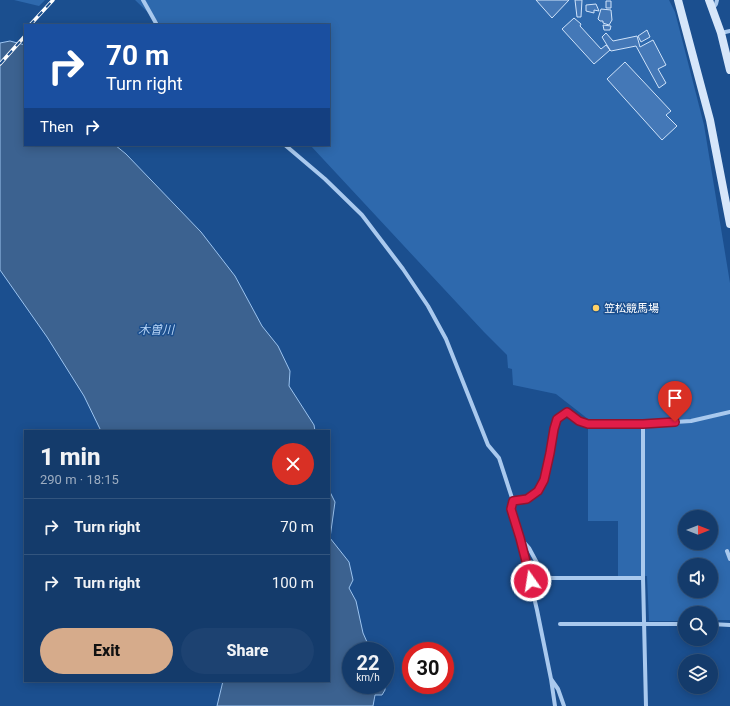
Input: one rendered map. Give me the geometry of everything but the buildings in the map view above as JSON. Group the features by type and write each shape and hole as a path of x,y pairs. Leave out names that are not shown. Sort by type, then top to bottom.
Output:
{"street":[{"path":"142,0 156,24"},
{"path":"678,0 710,120 730,224"},
{"path":"709,0 721,33 730,70"},
{"path":"712,8 716,4 717,0"},
{"path":"721,33 730,31"},
{"path":"286,146 325,179 362,215 404,269 428,306 446,340 488,444 499,458 513,501 511,509 520,538 537,610 551,679 554,706"},
{"path":"513,501 527,499 538,491 544,480 557,419 567,412 579,421 588,424 691,422 730,412"},
{"path":"643,424 643,578 646,706"},
{"path":"520,538 529,548 544,576 550,578 643,578"},
{"path":"728,551 730,559"},
{"path":"560,624 678,624"},
{"path":"718,624 730,624"},
{"path":"551,679 558,689 564,706"}],"shaded area":[{"path":"14,0 45,0 39,6"},
{"name":"笠松競馬場","path":"135,0 669,0 675,12 704,125 730,283 730,620 718,620 718,606 678,606 678,621 649,621 647,576 618,576 618,521 588,521 588,419 556,394 513,385 512,369 508,368 507,355 311,146 330,146 330,24 160,24"}],"water":[{"name":"木曽川","path":"10,41 24,45 24,146 116,146 126,154 201,232 235,276 262,326 278,346 290,371 289,386 314,425 315,430 101,430 84,396 47,337 0,270 0,43"},
{"path":"330,492 335,502 330,538"},
{"path":"330,538 349,562 353,580 349,588 356,601 363,633 367,642 342,642 342,694 383,694 375,695 373,706 217,706 223,682 330,682"}],"railway":[{"path":"31,24 53,0"},
{"path":"0,64 24,37"}],"place":[{"name":"笠松競馬場","path":"596,308"}],"route":[{"path":"531,581 511,509 513,501 527,499 538,491 544,480 557,419 567,412 579,421 588,424 643,424 675,422"}]}
